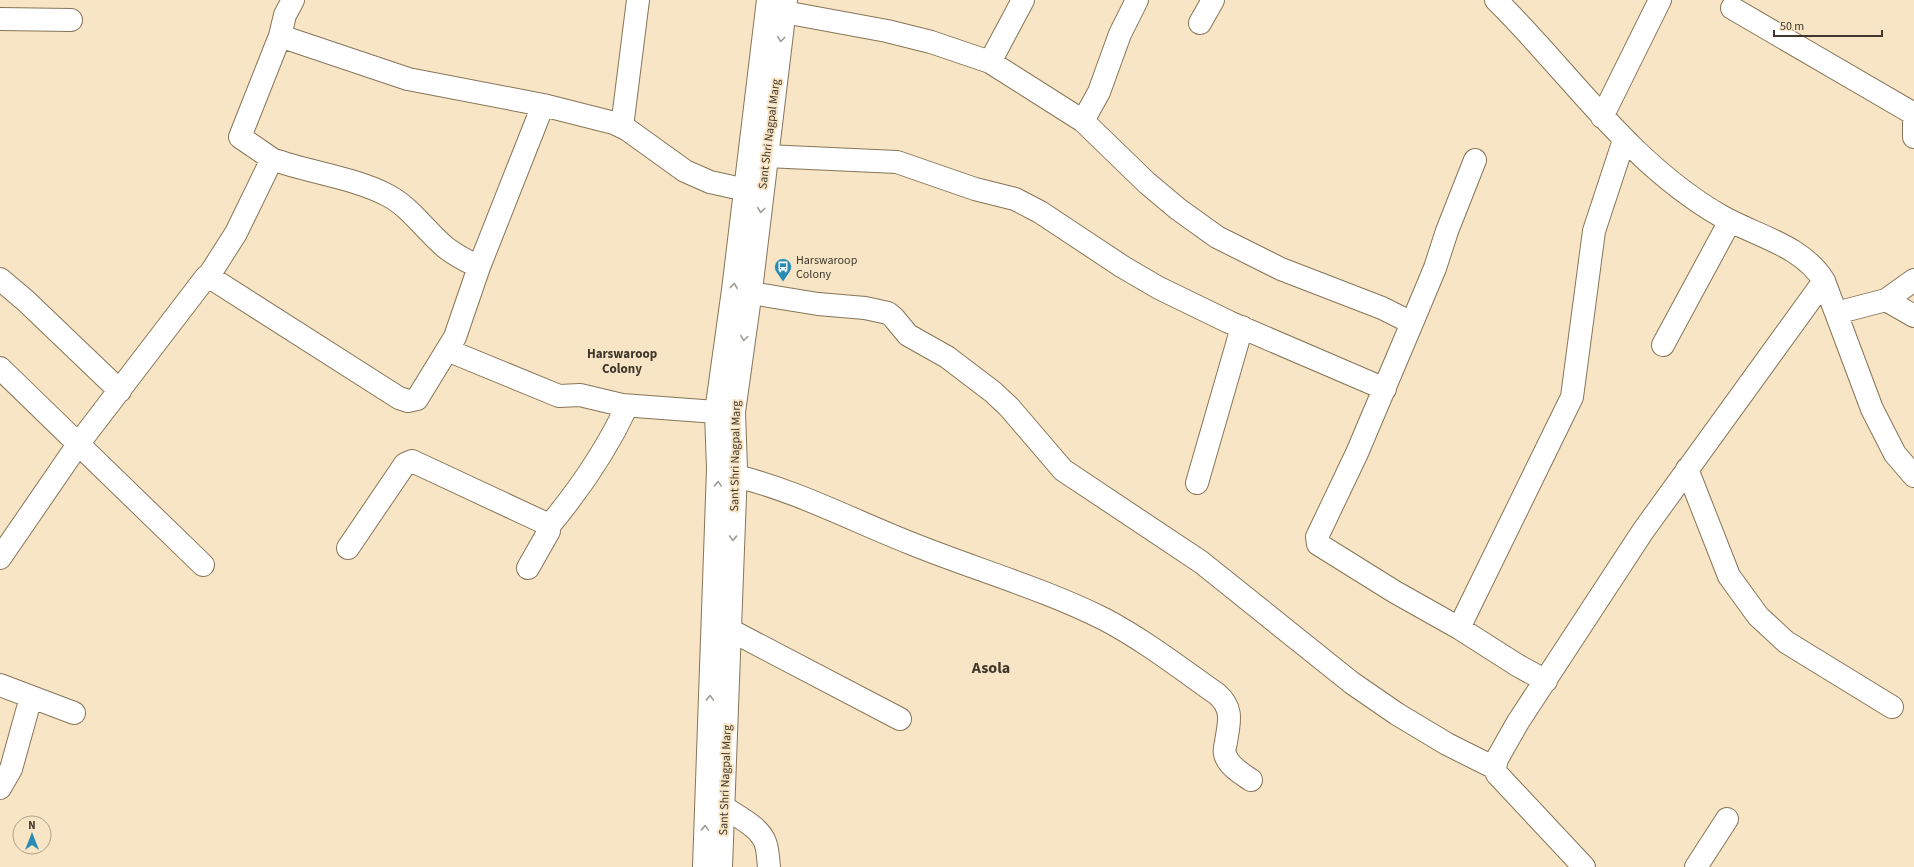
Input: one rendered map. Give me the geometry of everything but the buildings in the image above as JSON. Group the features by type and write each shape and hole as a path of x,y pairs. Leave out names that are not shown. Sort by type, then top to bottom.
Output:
{"street":[{"path":"622,126 638,0"},
{"path":"990,62 1023,0"},
{"path":"1083,121 1099,92 1120,34 1137,0"},
{"path":"1200,23 1213,0"},
{"path":"1496,0 1602,117 1647,163 1708,208 1730,221 1789,249 1810,263 1824,281 1872,409 1895,454 1914,476"},
{"path":"1602,117 1660,0"},
{"path":"287,2 280,36 240,137 272,159 288,165 370,187 389,196 400,203 444,246 458,256 479,267"},
{"path":"779,4 931,42 990,62 1083,121 1148,183 1178,209 1217,237 1281,269 1382,308 1412,323"},
{"name":"Sant Shri Nagpal Marg","path":"721,867 736,476 734,412 751,293 766,156 779,4"},
{"name":"Sant Shri Nagpal Marg","path":"704,867 718,469 716,412 746,190 779,4"},
{"path":"1732,8 1914,114"},
{"path":"0,19 71,20"},
{"path":"280,36 408,79 543,105 622,126 685,171 710,182 746,190"},
{"path":"208,277 404,401 412,401 417,399 455,337 479,267 543,105"},
{"path":"1914,122 1914,136"},
{"path":"1458,628 1572,397 1594,231 1624,140"},
{"path":"766,156 897,162 975,189 1015,199 1040,212 1123,267 1159,288 1242,327 1385,388"},
{"path":"0,558 79,443 203,280 208,277 236,233 272,159"},
{"path":"1475,160 1447,231 1435,268 1385,388 1316,541 1318,544 1395,592 1546,681"},
{"path":"1663,345 1730,221"},
{"path":"0,279 26,300 120,391"},
{"path":"1836,314 1886,300 1914,280"},
{"path":"1495,768 1498,759 1518,722 1643,531 1824,281"},
{"path":"751,293 818,304 865,308 888,314 893,317 908,335 947,357 1009,406 1062,470 1201,562 1371,697 1447,744 1495,768 1498,774 1584,867"},
{"path":"1886,300 1914,316"},
{"path":"1197,484 1242,327"},
{"path":"447,350 554,394 580,396 627,406 716,412"},
{"path":"0,368 203,565"},
{"path":"528,568 549,531 549,526 567,504 603,450 616,429 627,406"},
{"path":"348,548 406,464 412,461 544,521 549,526"},
{"path":"1687,469 1729,576 1758,616 1786,642 1892,707"},
{"path":"736,476 776,487 925,549 1042,592 1103,619 1131,635 1217,694 1227,704 1229,710 1229,720 1225,754 1232,765 1251,780"},
{"path":"730,630 900,719"},
{"path":"0,686 74,713"},
{"path":"0,788 11,769 31,697"},
{"path":"724,807 758,831 763,837 766,843 769,867"},
{"path":"1696,867 1727,819"}],"place":[{"name":"Harswaroop Colony","path":"783,282"}],"district":[{"name":"Harswaroop Colony","path":"622,360"},
{"name":"Asola","path":"991,667"}]}
